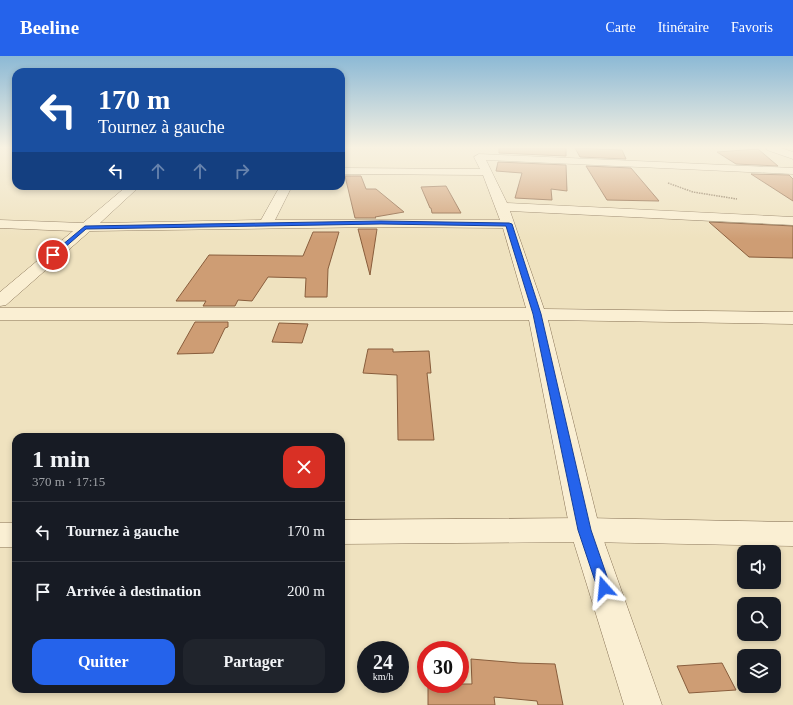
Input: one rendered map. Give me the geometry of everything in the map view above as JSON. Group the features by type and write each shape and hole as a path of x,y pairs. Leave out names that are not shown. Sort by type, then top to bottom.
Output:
{"street":[{"path":"490,178 509,224 537,314 585,530 643,705"},
{"path":"0,301 129,190"},
{"path":"266,224 284,190"},
{"path":"502,207 793,221"},
{"path":"0,224 85,227 381,223 509,224"},
{"path":"0,314 537,314 793,318"},
{"path":"345,532 585,530 793,534"},
{"path":"0,535 12,535"}],"path":[{"path":"659,178 670,184 693,192 736,199 775,220"}],"building":[{"path":"346,178 362,178 366,189 376,189 404,212 375,217 376,218 355,218"},
{"path":"521,178 567,178 567,191 551,189 552,200 515,198"},
{"path":"594,178 640,178 659,201 607,200"},
{"path":"758,178 792,178 793,201"},
{"path":"446,186 461,213 432,213 421,187"},
{"path":"709,222 793,226 793,258 749,257"},
{"path":"358,229 377,229 370,275"},
{"path":"313,232 339,232 328,269 327,297 305,297 306,278 268,277 252,301 238,300 235,306 203,306 206,301 176,301 209,255 303,256"},
{"path":"195,322 228,322 228,327 225,328 213,353 177,354"},
{"path":"279,323 308,324 302,343 272,342"},
{"path":"368,349 393,349 393,352 429,351 431,373 427,373 434,440 398,440 397,375 363,373"},
{"path":"471,659 555,664 563,705 538,705 537,701 494,697 495,705 428,705 428,693 469,693 469,684 472,684"},
{"path":"722,663 736,690 689,693 677,666"}],"route":[{"path":"53,255 85,227 381,223 509,224 537,314 585,530 604,588"}]}
